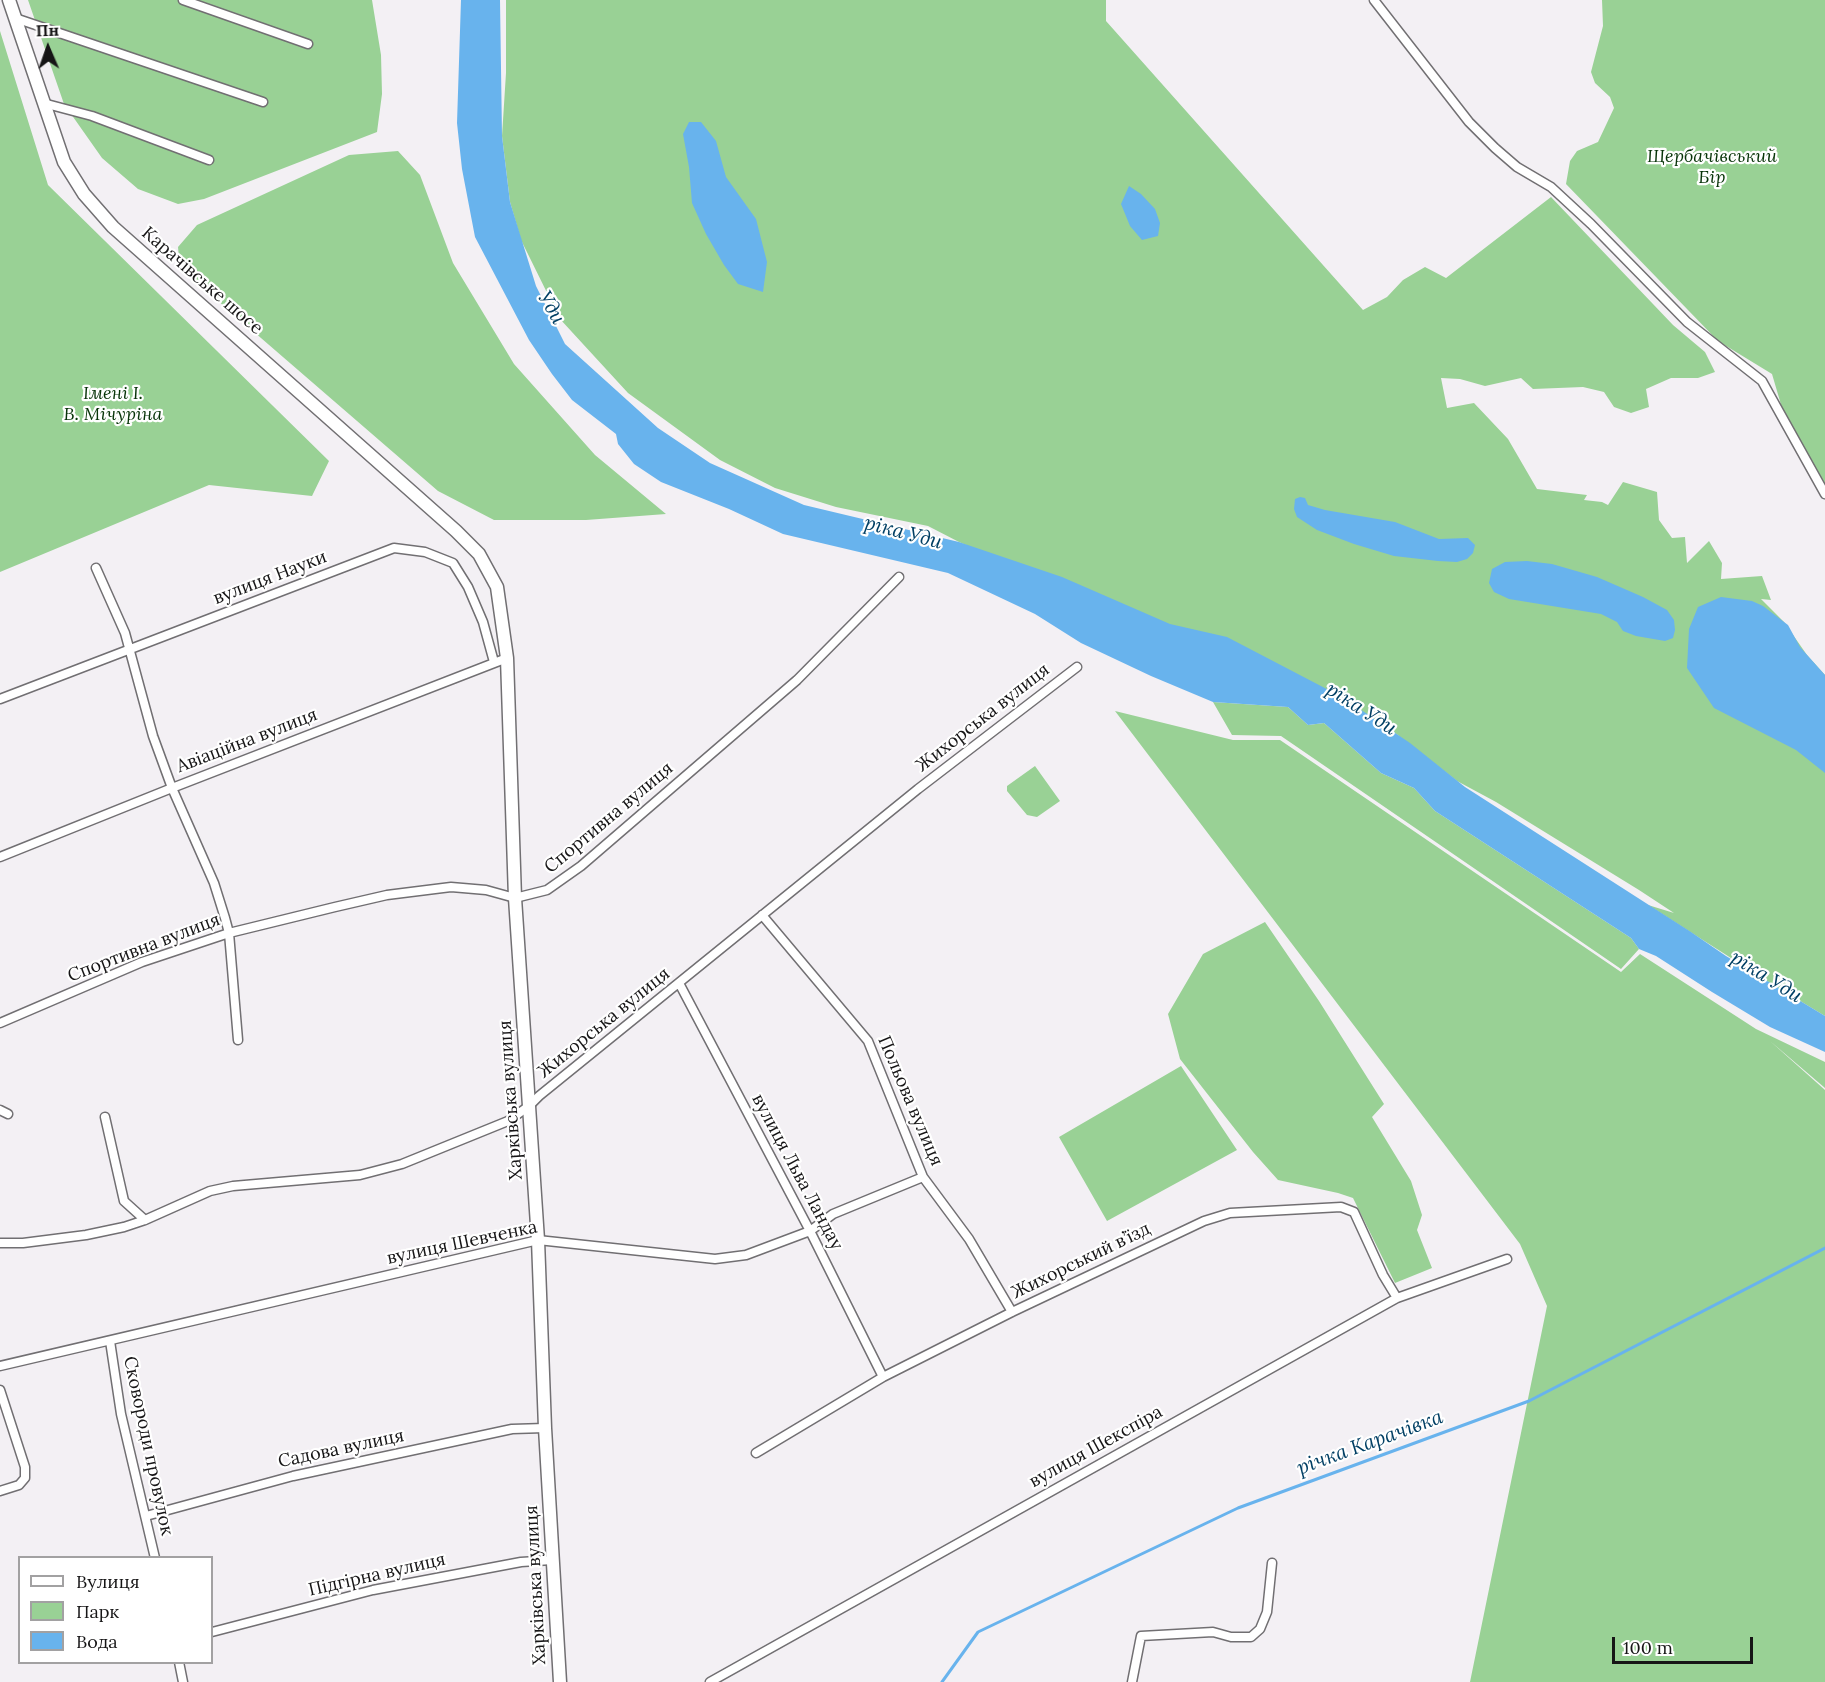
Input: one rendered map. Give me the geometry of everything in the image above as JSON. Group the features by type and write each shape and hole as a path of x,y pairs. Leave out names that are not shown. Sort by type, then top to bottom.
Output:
{"main road":[{"name":"Карачівське шосе","path":"9,0 64,162 84,194 113,227 456,531"},
{"name":"Харківська вулиця","path":"456,531 478,554 497,587 507,657 515,898 538,1240 545,1428 560,1682"}],"street":[{"path":"183,0 308,44"},
{"path":"1374,0 1469,122 1495,148 1517,167 1551,187 1591,224 1687,322 1762,381 1825,494"},
{"path":"15,18 263,102"},
{"path":"43,103 92,116 209,160"},
{"name":"вулиця Науки","path":"0,699 394,548 425,552 453,563 468,587 483,622 494,662"},
{"path":"96,568 124,633 153,736 172,788 214,883 228,933 237,1040"},
{"name":"Спортивна вулиця","path":"0,1023 142,962 228,933 387,895 451,886 486,890 515,898 547,890 581,866 797,680 899,577"},
{"name":"Авіаційна вулиця","path":"0,858 507,657"},
{"name":"Жихорська вулиця","path":"0,1243 23,1243 86,1235 124,1227 210,1191 233,1186 360,1175 402,1164 508,1121 927,782 1077,667"},
{"name":"Польова вулиця","path":"762,915 868,1041 923,1177 969,1239 1012,1312"},
{"name":"вулиця Льва Ландау","path":"679,984 810,1232 883,1377"},
{"path":"105,1117 124,1201 145,1220"},
{"name":"вулиця Шевченка","path":"0,1366 538,1240 715,1259 746,1255 810,1232 832,1214 923,1177"},
{"name":"Жихорський в’їзд","path":"756,1453 883,1377 1012,1312 1204,1221 1230,1213 1341,1207 1354,1212 1383,1275 1397,1298"},
{"name":"вулиця Шекспіра","path":"710,1682 1397,1298 1507,1259"},
{"name":"Сковороди провулок","path":"110,1341 121,1414 155,1556"},
{"path":"0,1390 25,1467 25,1478 19,1485 0,1491"},
{"name":"Садова вулиця","path":"146,1516 292,1476 512,1429 545,1428"},
{"name":"Підгірна вулиця","path":"213,1632 373,1590 521,1562 552,1560"},
{"path":"1132,1682 1141,1636 1213,1632 1231,1637 1251,1637 1260,1629 1267,1612 1272,1563"},
{"path":"179,1664 183,1682"}],"green space":[{"path":"28,0 372,0 381,55 382,94 377,132 204,199 178,204 138,189 102,158 64,104"},
{"path":"506,0 1106,0 1106,21 1363,310 1387,297 1403,280 1425,267 1446,278 1551,197 1673,325 1705,352 1715,372 1698,378 1671,378 1646,389 1649,407 1631,413 1614,407 1604,392 1583,387 1533,389 1521,378 1485,386 1460,379 1441,378 1447,408 1474,403 1508,439 1537,489 1587,495 1584,500 1608,505 1623,482 1657,492 1659,520 1672,538 1685,537 1687,563 1709,541 1722,563 1721,579 1762,576 1771,600 1761,599 1784,622 1807,655 1825,675 1825,1016 1648,905 1674,913 1639,890 1496,802 1457,781 1390,729 959,542 928,526 836,507 775,488 720,460 628,393 560,319 521,240 510,202 502,136 506,73"},
{"name":"Щербачівський Бір","path":"1602,0 1825,0 1825,485 1782,408 1772,374 1718,341 1566,184 1570,161 1577,151 1598,142 1614,108 1610,97 1595,83 1591,72 1603,26"},
{"name":"Імені І. В. Мічуріна","path":"0,31 48,185 329,461 312,496 209,485 0,572"},
{"path":"398,151 420,175 453,263 514,364 595,455 666,514 586,520 494,520 438,491 180,268 178,247 197,225 349,155"},
{"path":"1213,702 1288,707 1308,725 1324,723 1381,773 1414,788 1435,811 1631,938 1639,949 1621,969 1281,736 1232,735"},
{"path":"1115,711 1233,740 1280,740 1621,972 1640,954 1756,1029 1825,1062 1825,1088 1770,1041 1825,1090 1825,1682 1470,1682 1547,1306 1520,1244"},
{"path":"1035,766 1060,801 1037,817 1027,815 1007,791 1007,786"},
{"path":"1265,922 1319,1001 1384,1104 1372,1117 1411,1181 1422,1215 1417,1230 1432,1268 1395,1283 1353,1198 1278,1180 1253,1152 1180,1059 1168,1014 1203,954"},
{"path":"1181,1066 1237,1150 1107,1221 1059,1137"}],"water":[{"name":"ріка Уди","path":"461,0 500,0 502,136 510,202 536,286 565,344 658,428 710,463 804,505 959,542 1062,577 1170,624 1227,637 1342,697 1410,743 1465,787 1726,956 1825,1016 1825,1052 1770,1027 1656,956 1639,949 1631,938 1435,811 1414,788 1381,773 1324,723 1308,725 1288,707 1213,702 1081,643 1035,614 948,573 783,534 729,509 661,482 634,464 618,444 616,434 572,400 552,374 529,340 475,237 462,169 457,123"},
{"path":"689,122 701,122 716,141 726,177 756,219 767,262 763,292 738,284 706,234 692,203 683,134"},
{"path":"1129,186 1141,194 1155,209 1160,223 1158,236 1142,240 1130,226 1121,204"},
{"path":"1305,498 1308,505 1395,522 1439,539 1468,538 1475,545 1473,553 1467,559 1457,562 1438,561 1394,556 1354,544 1317,530 1297,517 1294,509 1295,499"},
{"path":"1527,561 1552,564 1597,577 1643,597 1667,610 1674,620 1673,638 1665,641 1636,636 1623,631 1617,622 1601,614 1509,599 1494,592 1489,583 1492,569 1505,562"},
{"path":"1721,597 1752,601 1763,606 1788,625 1800,647 1825,675 1825,773 1796,750 1714,708 1687,668 1689,629 1698,607"}],"waterway":[{"name":"річка Карачівка","path":"942,1682 978,1632 1238,1508 1529,1401 1825,1248"}],"water label":[{"name":"Уди","path":"551,308"}]}
